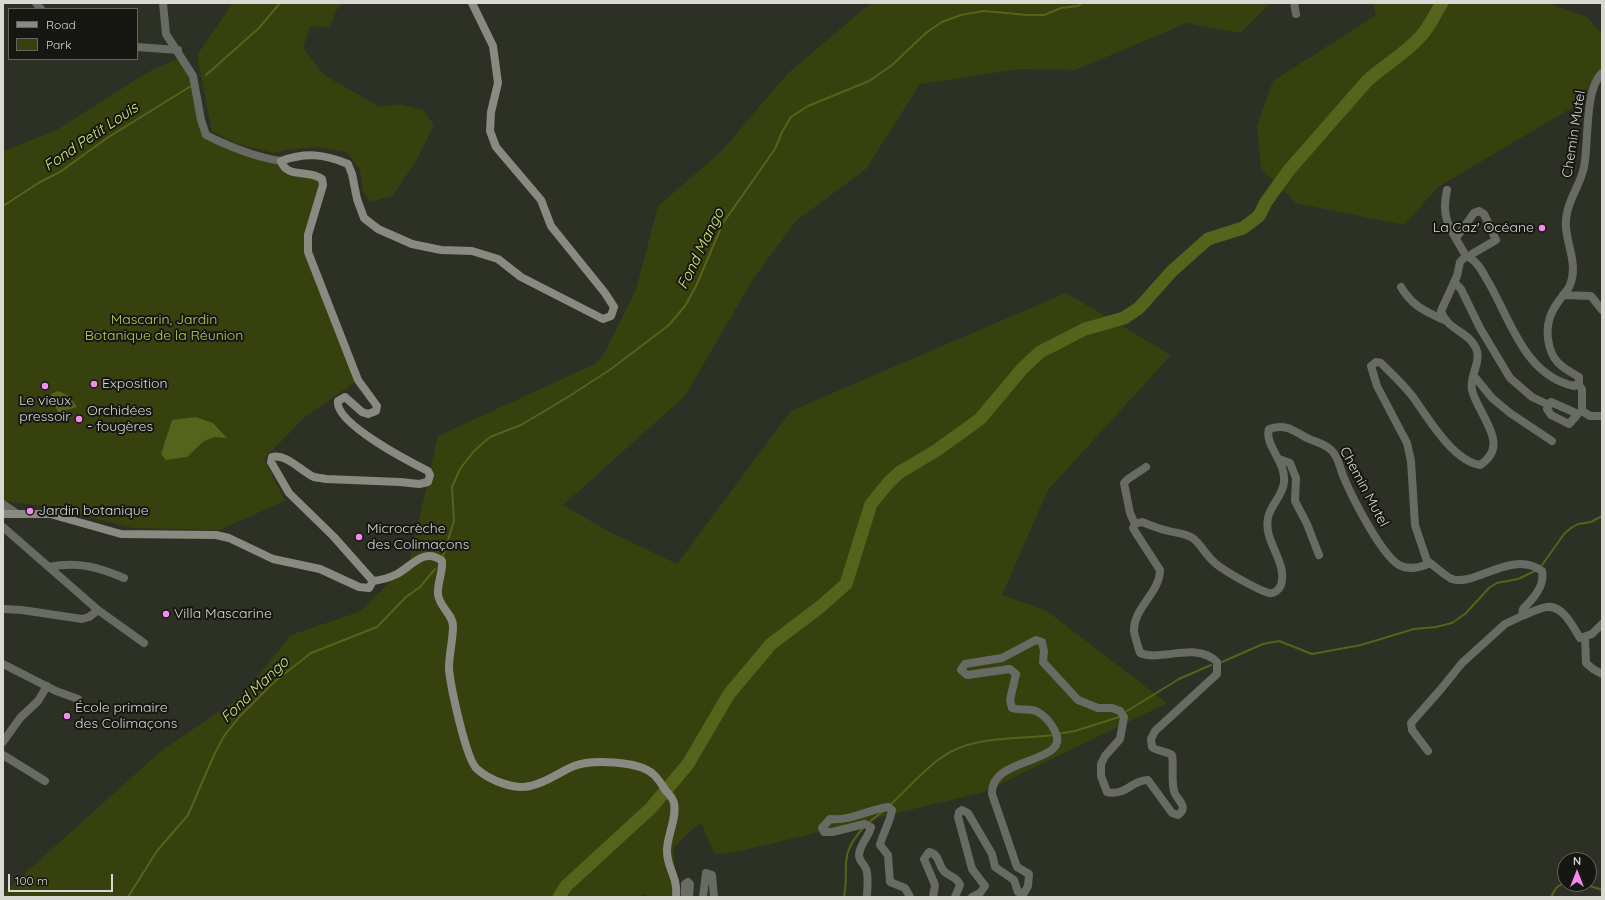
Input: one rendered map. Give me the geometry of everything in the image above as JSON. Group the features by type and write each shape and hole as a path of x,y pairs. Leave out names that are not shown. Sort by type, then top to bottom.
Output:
{"main road":[{"path":"372,581 334,537 289,493 271,462 272,457 276,456 287,460 315,477 326,479 419,484 428,482 430,475 428,471 378,444 354,426 340,411 337,405 338,401 345,397 362,412 368,414 376,410 376,406 358,380 308,252 308,235 323,184 322,179 317,175 289,172 283,167 281,161 298,155 308,155 336,159 348,164 352,174 357,199 364,218 378,228 412,244 441,250 472,251 498,259 521,278 603,319 611,316 614,307 605,293 551,226 541,200 496,147 490,131 491,112 498,83 493,46 472,3"},
{"path":"3,514 50,514 120,534 216,535 229,538 273,559 320,569 359,587 370,588 372,581"},
{"path":"372,581 384,580 399,573 419,558 428,555 436,556 442,561 438,592 442,608 451,617 453,625 450,655 451,685 468,751 476,768 491,778 518,787 529,787 541,783 575,765 594,762 617,763 638,767 653,773 674,801 675,813 667,850 667,859 677,882 676,897"}],"street":[{"path":"163,3 166,34 178,50 193,76 201,120 206,135 228,146 265,158 281,161"},
{"path":"1294,3 1296,14"},
{"path":"138,48 178,50"},
{"name":"Chemin Mutel","path":"1578,384 1579,377 1560,366 1553,356 1548,340 1550,314 1570,287 1573,277 1574,262 1568,231 1567,213 1584,168 1588,114 1595,85 1602,73"},
{"path":"1447,190 1444,205 1445,218 1468,257 1481,269 1490,284 1519,343 1531,358 1548,374 1566,384 1574,386 1578,384 1582,389 1582,411 1590,416 1602,416"},
{"path":"1444,320 1441,311 1454,282 1460,262 1496,240 1484,214 1478,212 1474,213 1468,224 1456,238"},
{"path":"1454,282 1461,289 1480,328 1510,378 1532,397 1549,405"},
{"path":"1401,287 1408,300 1425,311 1444,320 1472,341 1477,350 1477,360 1472,388 1491,430 1494,442 1490,459 1480,465 1472,464 1449,445 1435,430 1412,397 1381,363 1376,362 1371,366 1377,386 1407,443 1411,460 1415,525 1427,561 1452,579 1465,580 1494,569 1523,564 1535,566 1542,571 1543,577 1534,598 1523,609 1522,616"},
{"path":"1563,296 1591,296 1602,310"},
{"path":"1474,376 1492,398 1510,413 1552,441"},
{"name":"Chemin Mutel","path":"1135,524 1142,522 1193,538 1214,562 1260,589 1270,593 1276,592 1280,587 1282,576 1267,526 1272,505 1284,484 1285,472 1270,443 1268,433 1269,429 1278,426 1290,428 1306,438 1326,446 1332,451 1338,460 1343,478 1360,511 1386,552 1399,565 1410,568 1426,565 1427,561"},
{"path":"1279,459 1290,463 1296,478 1295,501 1307,524 1319,555"},
{"path":"972,897 980,893 985,886 972,869 958,817 959,812 962,810 968,813 992,854 995,867 1014,880 1018,892 1024,893 1028,886 1029,874 1017,867 992,794 992,786 997,776 1008,769 1052,751 1058,744 1058,738 1052,726 1042,715 1034,710 1020,711 1012,708 1010,700 1016,674 1010,669 967,675 961,670 965,664 1002,658 1036,640 1042,642 1043,662 1078,700 1098,708 1116,709 1120,711 1124,717 1120,739 1105,756 1101,764 1101,776 1107,792 1115,794 1125,791 1136,782 1148,780 1172,813 1178,815 1182,812 1182,802 1175,795 1173,788 1172,755 1168,752 1156,751 1152,747 1151,739 1155,731 1216,674 1217,662 1213,658 1202,654 1177,652 1147,656 1140,653 1134,629 1137,618 1156,588 1160,577 1160,570 1133,528 1135,524 1130,512 1124,483 1128,478 1146,467"},
{"path":"3,504 16,513"},
{"path":"3,527 98,610 144,643"},
{"path":"49,567 66,563 100,568 124,578"},
{"path":"1428,751 1412,730 1411,723 1462,663 1505,624 1546,607 1561,611 1571,623 1580,638 1592,634 1602,624"},
{"path":"3,609 22,610 82,619 98,610"},
{"path":"1585,637 1586,663 1593,670 1602,674"},
{"path":"3,664 47,686 78,699"},
{"path":"3,742 20,718 38,701 47,686"},
{"path":"3,755 45,781"},
{"path":"866,897 867,870 861,863 859,853 862,843 870,834 871,827 865,824 832,832 824,832 822,828 830,819 842,821 868,811 888,807 892,810 891,817 886,824 880,845 888,855 890,882 905,888 910,897"},
{"path":"933,897 935,885 924,859 929,852 937,856 944,872 958,879 960,885 955,897"},
{"path":"703,897 706,873 712,875 714,897"},
{"path":"685,897 685,884 688,882 690,884 690,897"}],"green space":[{"path":"233,3 344,3 337,9 330,27 310,26 303,48 324,75 380,107 399,104 423,110 434,125 415,163 392,196 370,202 362,190 360,169 346,152 320,147 291,149 274,153 237,144 212,131 197,55"},
{"path":"871,3 1270,3 1240,33 1187,23 1075,70 1019,69 920,84 866,169 796,221 753,279 685,396 562,506 567,507 606,530 677,564 791,411 1066,293 1171,355 1048,490 1002,595 1047,611 1167,703 984,792 741,851 715,854 701,823 673,848 678,897 647,897 645,894 631,897 3,897 3,893 161,751 242,696 291,635 359,612 409,563 438,436 595,364 603,356 636,290 658,206 721,152 787,74"},
{"path":"1373,3 1552,3 1551,4 1587,17 1602,34 1602,81 1580,103 1438,187 1404,225 1296,203 1261,169 1257,126 1273,81 1376,15"},
{"name":"Mascarin, Jardin Botanique de la Réunion","path":"181,57 193,76 206,135 281,161 283,167 322,179 308,235 308,252 358,380 305,417 264,459 285,501 219,530 133,528 45,506 3,501 3,151 55,131 148,72"}],"shaded area":[{"path":"58,391 69,397 77,407 58,413 51,394"},
{"path":"196,417 213,423 227,438 215,437 204,441 187,457 166,460 161,454 172,420"}],"waterway":[{"name":"Fond Petit Louis","path":"206,75 259,28 280,3"},
{"name":"Fond Mango","path":"442,559 454,521 452,487 460,469 474,451 490,437 521,425 568,397 611,369 669,325 685,306 696,286 723,223 775,149 782,132 791,117 808,106 869,81 891,66 927,32 942,22 961,15 984,11 1044,15 1061,8 1078,6 1082,3"},
{"path":"559,897 566,886 651,808 688,764 729,694 771,644 820,607 846,584 871,504 889,482 900,472 937,450 980,419 1022,369 1040,352 1085,329 1124,318 1139,308 1172,271 1208,239 1243,228 1259,216 1266,202 1289,170 1367,81 1408,49 1420,37 1442,3"},
{"name":"Fond Petit Louis","path":"3,206 40,182 60,172 107,138 191,86"},
{"path":"1540,568 1564,534 1571,528 1578,524 1591,522 1602,516"},
{"name":"Fond Mango","path":"128,897 157,851 188,815 214,755 224,736 240,716 274,682 311,653 377,627 406,597 420,587 435,569"},
{"path":"1222,662 1263,644 1279,641 1312,654 1361,645 1414,629 1436,627 1452,623 1465,614 1489,588 1497,583 1518,579 1537,570"},
{"path":"1127,711 1179,679 1211,665"},
{"path":"1057,734 1075,731 1119,717"},
{"path":"890,805 928,768 954,750 981,742 1053,735"},
{"path":"868,823 882,812"},
{"path":"844,897 847,854 850,846 864,827"},
{"path":"1551,897 1557,887"},
{"path":"1597,888 1602,890"}],"place":[{"name":"La Caz' Océane","path":"1542,228"},
{"name":"Exposition","path":"94,384"},
{"name":"Le vieux pressoir","path":"45,386"},
{"name":"Orchidées - fougères","path":"79,419"},
{"name":"Jardin botanique","path":"30,511"},
{"name":"Microcrèche des Colimaçons","path":"359,537"},
{"name":"Villa Mascarine","path":"166,614"},
{"name":"École primaire des Colimaçons","path":"67,716"}]}
